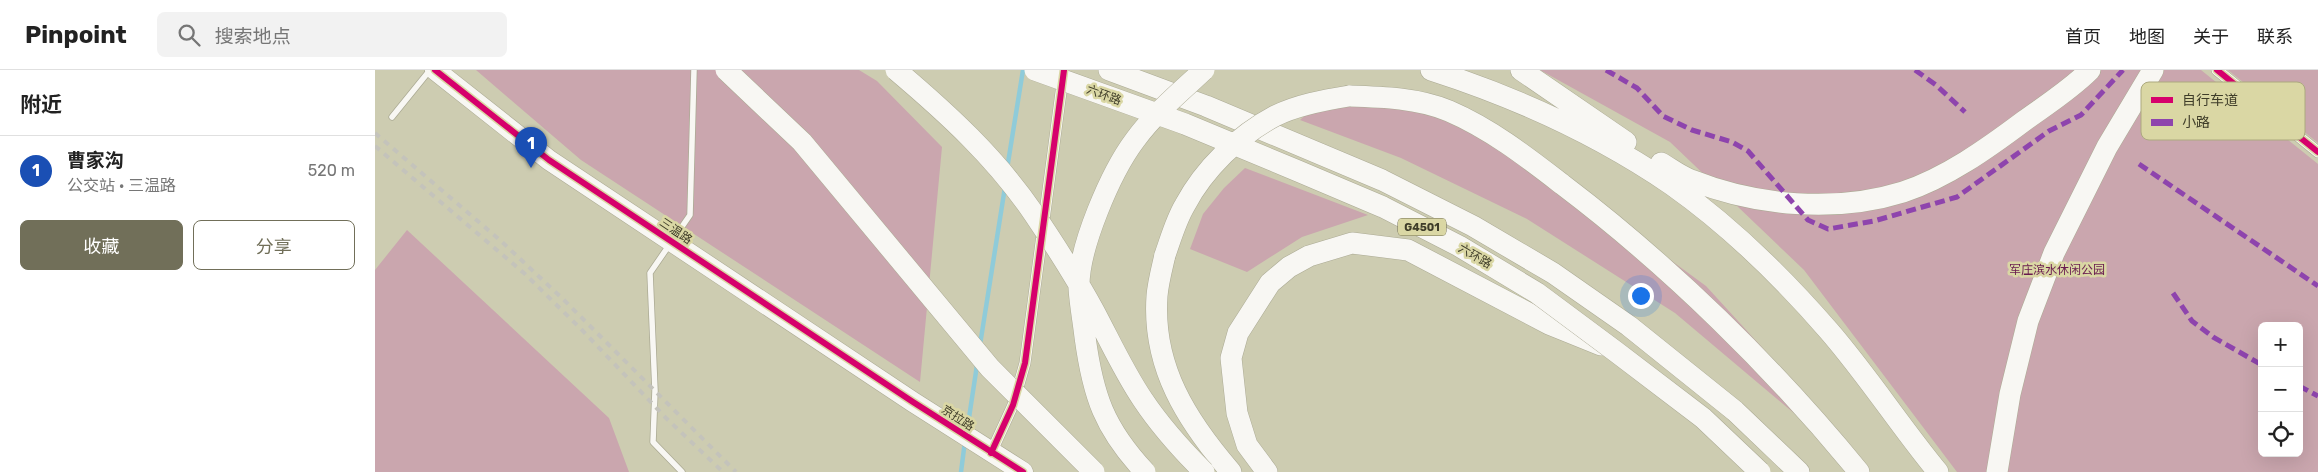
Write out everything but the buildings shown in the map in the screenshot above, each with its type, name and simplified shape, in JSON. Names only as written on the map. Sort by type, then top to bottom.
[{"type":"highway","name":"三温路","points":[[435,70],[549,160],[913,402]]},
{"type":"highway","points":[[727,70],[802,142],[990,368],[1094,472]]},
{"type":"highway","points":[[896,70],[948,114],[990,157],[1033,213],[1093,310],[1143,401],[1175,443],[1204,472]]},
{"type":"highway","name":"六环路","points":[[1035,70],[1185,124],[1383,207],[1459,246],[1537,293],[1615,351],[1703,418],[1760,472]]},
{"type":"highway","name":"六环路","points":[[1109,70],[1206,106],[1382,180],[1473,226],[1553,273],[1629,326],[1727,405],[1799,472]]},
{"type":"highway","points":[[1145,472],[1123,449],[1103,414],[1090,375],[1079,286],[1087,246],[1099,205],[1134,140],[1174,97],[1204,70]]},
{"type":"highway","points":[[1431,70],[1516,102],[1583,132],[1672,186],[1758,255],[1830,332],[1938,472]]},
{"type":"highway","points":[[1522,72],[1629,144],[1689,180],[1745,197],[1801,204],[1867,201],[1904,191],[1943,174],[2009,132],[2079,81],[2090,70]]},
{"type":"highway","points":[[2145,82],[2152,71]]},
{"type":"highway","points":[[1997,472],[2010,394],[2029,321],[2054,253],[2107,147],[2141,90]]},
{"type":"highway","points":[[1231,472],[1205,443],[1187,415],[1167,373],[1159,336],[1157,296],[1165,255],[1185,204],[1211,169],[1243,136],[1276,116],[1312,103],[1349,96],[1428,103],[1468,120],[1536,164],[1603,215],[1733,333],[1803,407],[1859,472]]},
{"type":"highway","points":[[1267,472],[1247,445],[1237,412],[1231,358],[1238,334],[1270,283],[1289,267],[1309,256],[1352,243],[1408,250],[1549,324],[1615,351]]},
{"type":"highway","points":[[2010,394],[2010,472]]},
{"type":"highway","name":"京拉路","points":[[913,402],[991,452]]},
{"type":"highway","points":[[991,452],[1023,472]]},
{"type":"street","points":[[991,452],[1013,405],[1025,363],[1064,70]]},
{"type":"street","points":[[2217,70],[2232,82]]},
{"type":"street","points":[[2303,140],[2318,152]]},
{"type":"lane","points":[[392,117],[430,70]]},
{"type":"lane","points":[[682,472],[653,442],[655,392],[650,273],[690,215],[694,70]]},
{"type":"green space","points":[[476,70],[859,70],[877,81],[942,147],[920,382],[581,160]]},
{"type":"green space","name":"军庄滨水休闲公园","points":[[1540,70],[2201,70],[2216,82],[2141,82],[2141,140],[2288,140],[2318,164],[2318,472],[1957,472],[1804,270],[1670,142]]},
{"type":"green space","points":[[2228,70],[2318,70],[2318,143],[2305,132],[2305,82],[2243,82]]},
{"type":"green space","points":[[1362,94],[1486,125],[1706,286],[1843,436],[1833,446],[1675,313],[1527,219],[1401,158],[1300,120],[1311,110]]},
{"type":"green space","points":[[1245,168],[1368,215],[1302,237],[1247,272],[1190,249],[1203,214],[1224,188]]},
{"type":"green space","points":[[407,230],[609,418],[629,472],[375,472],[375,270]]},
{"type":"waterway","points":[[1007,169],[1023,70]]},
{"type":"waterway","points":[[980,345],[1005,187]]},
{"type":"waterway","points":[[967,431],[977,365]]},
{"type":"waterway","points":[[961,472],[965,441]]},
{"type":"railway","points":[[375,133],[501,241],[564,300],[736,472]]},
{"type":"railway","points":[[375,146],[525,274],[581,329],[666,418],[723,472]]},
{"type":"marked path","points":[[1606,70],[1637,88],[1663,116],[1692,130],[1732,142],[1748,151],[1808,220],[1828,229],[1874,221],[1957,197],[2049,131],[2081,115],[2123,70]]},
{"type":"marked path","points":[[1915,70],[1936,85],[1965,112]]},
{"type":"marked path","points":[[2139,164],[2318,286]]},
{"type":"marked path","points":[[2173,293],[2192,321],[2213,337],[2258,363]]},
{"type":"marked path","points":[[2303,388],[2318,396]]},
{"type":"cycle path","points":[[435,70],[549,160],[913,402],[1023,472]]},
{"type":"cycle path","points":[[991,453],[1013,405],[1025,363],[1064,70]]},
{"type":"cycle path","points":[[2217,70],[2232,82]]},
{"type":"cycle path","points":[[2303,140],[2318,152]]},
{"type":"place","name":"曹家沟","points":[[531,168]]}]
